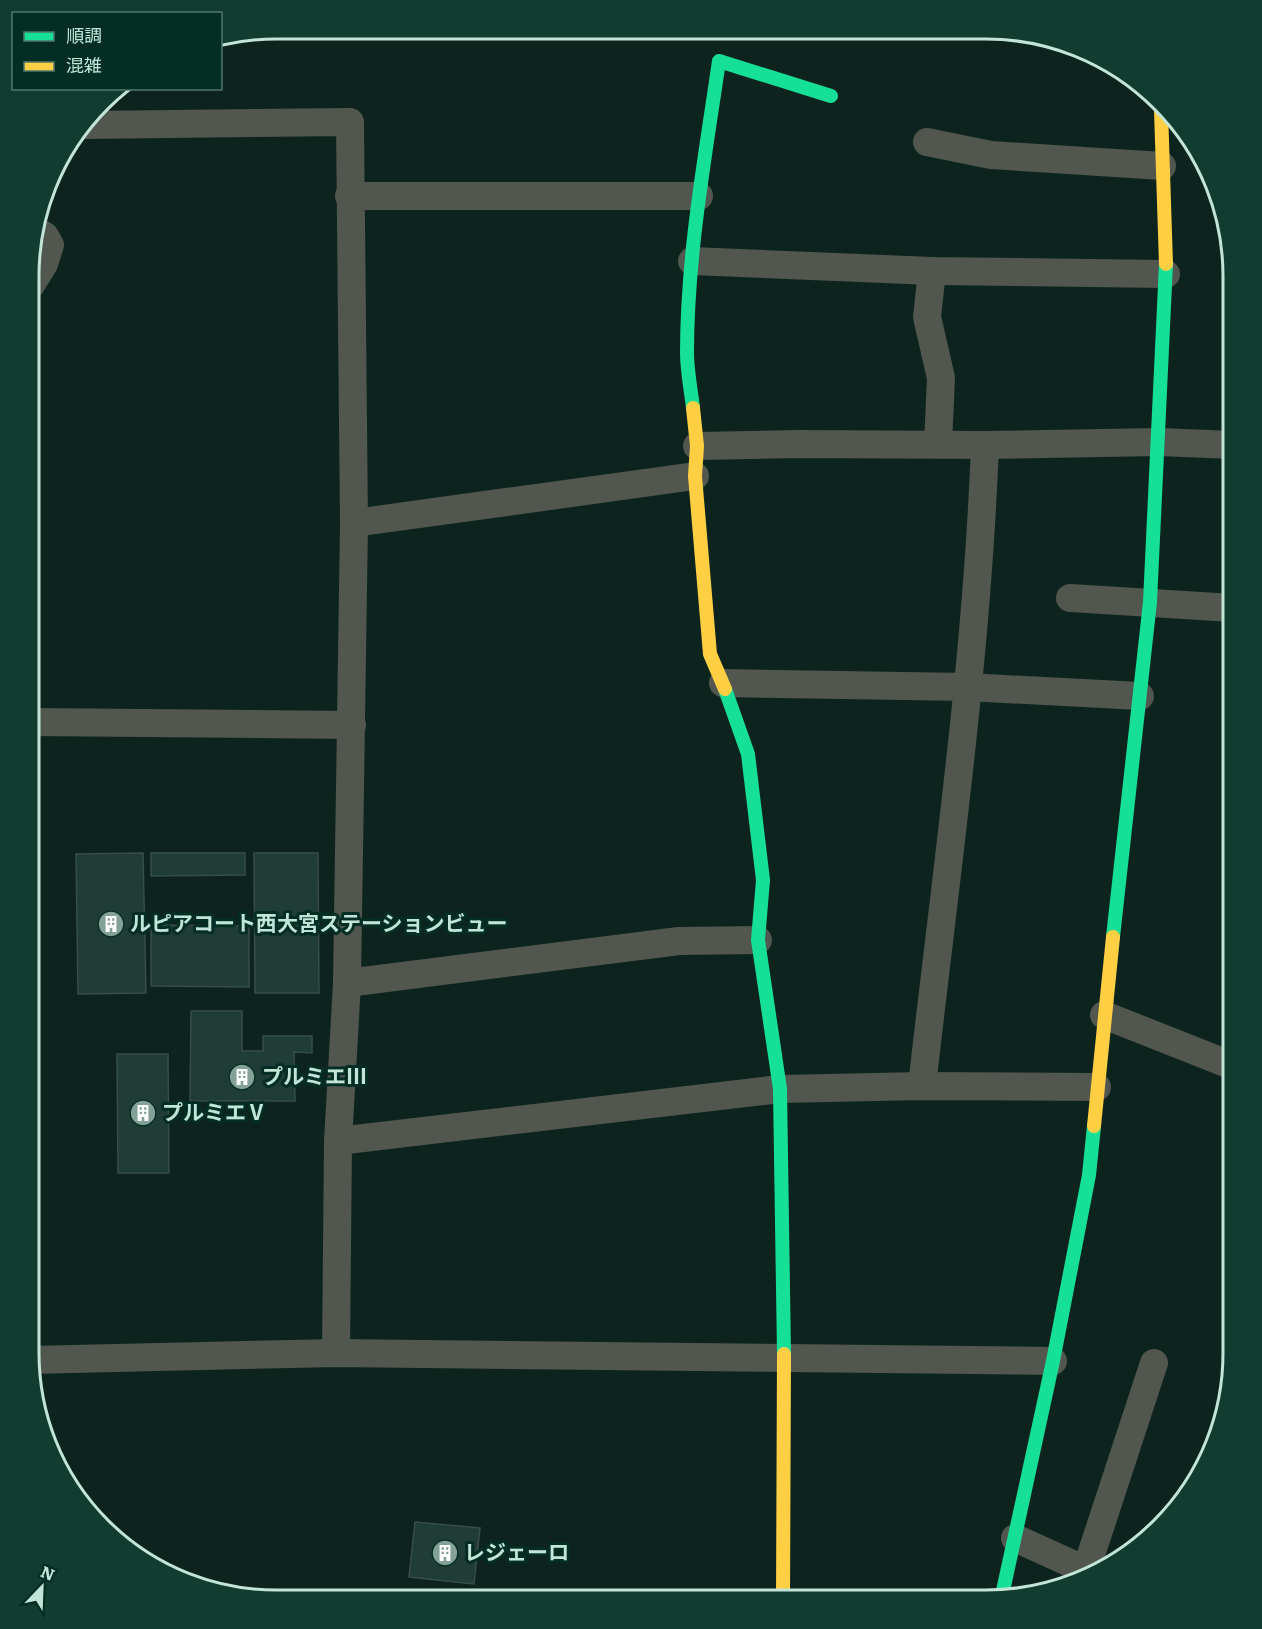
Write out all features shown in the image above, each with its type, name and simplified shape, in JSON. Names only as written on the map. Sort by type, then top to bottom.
[{"type":"street","points":[[783,1590],[784,1359],[780,1089],[758,940],[763,880],[748,754],[723,683],[710,654],[695,476],[697,446],[687,355],[692,261],[699,196],[719,61],[831,96]]},
{"type":"street","points":[[1004,1589],[1053,1361],[1089,1175],[1104,1015],[1150,602],[1166,274],[1161,117]]},
{"type":"street","points":[[94,125],[350,122],[354,523],[352,725],[347,983],[338,1142],[336,1353]]},
{"type":"street","points":[[927,142],[991,155],[1162,166]]},
{"type":"street","points":[[349,196],[699,196]]},
{"type":"street","points":[[39,272],[50,245],[43,235]]},
{"type":"street","points":[[692,261],[932,271],[1166,274]]},
{"type":"street","points":[[932,271],[927,317],[941,378],[938,444]]},
{"type":"street","points":[[697,446],[938,444],[985,446],[1159,442],[1223,445]]},
{"type":"street","points":[[922,1086],[967,687],[982,526],[985,446]]},
{"type":"street","points":[[354,523],[695,476]]},
{"type":"street","points":[[1070,598],[1223,607]]},
{"type":"street","points":[[723,683],[967,687],[1140,696]]},
{"type":"street","points":[[39,722],[352,725]]},
{"type":"street","points":[[347,983],[679,941],[758,940]]},
{"type":"street","points":[[1104,1015],[1223,1062]]},
{"type":"street","points":[[338,1142],[780,1089],[922,1086],[1097,1087]]},
{"type":"street","points":[[39,1360],[336,1353],[1053,1361]]},
{"type":"street","points":[[1091,1566],[1154,1362]]},
{"type":"street","points":[[1015,1538],[1083,1569]]},
{"type":"building","name":"ルピアコート西大宮ステーションビュー","points":[[143,853],[146,993],[78,994],[76,854]]},
{"type":"building","points":[[151,853],[245,853],[245,875],[151,876]]},
{"type":"building","points":[[254,853],[318,853],[319,993],[255,993]]},
{"type":"building","points":[[151,925],[249,926],[249,987],[151,986]]},
{"type":"building","name":"プルミエⅢ","points":[[191,1011],[242,1011],[242,1051],[263,1051],[263,1036],[312,1036],[312,1053],[294,1052],[295,1101],[190,1101]]},
{"type":"building","name":"プルミエⅤ","points":[[117,1054],[168,1054],[169,1173],[118,1173]]},
{"type":"building","name":"レジェーロ","points":[[415,1522],[480,1528],[474,1584],[409,1577]]},
{"type":"traffic: fast","points":[[693,408],[687,353],[690,280],[693,243],[719,61],[831,96]]},
{"type":"traffic: fast","points":[[1113,937],[1150,602],[1166,264]]},
{"type":"traffic: fast","points":[[725,689],[748,754],[763,880],[758,940],[780,1089],[784,1354]]},
{"type":"traffic: fast","points":[[1003,1589],[1053,1361],[1089,1175],[1094,1126]]},
{"type":"traffic: slow","points":[[1161,117],[1166,264]]},
{"type":"traffic: slow","points":[[693,408],[697,446],[695,476],[710,654],[725,689]]},
{"type":"traffic: slow","points":[[1094,1126],[1113,937]]},
{"type":"traffic: slow","points":[[783,1590],[784,1354]]},
{"type":"place","name":"ルピアコート西大宮ステーションビュー","points":[[111,924]]},
{"type":"place","name":"プルミエⅢ","points":[[242,1077]]},
{"type":"place","name":"プルミエⅤ","points":[[143,1113]]},
{"type":"place","name":"レジェーロ","points":[[445,1553]]}]
